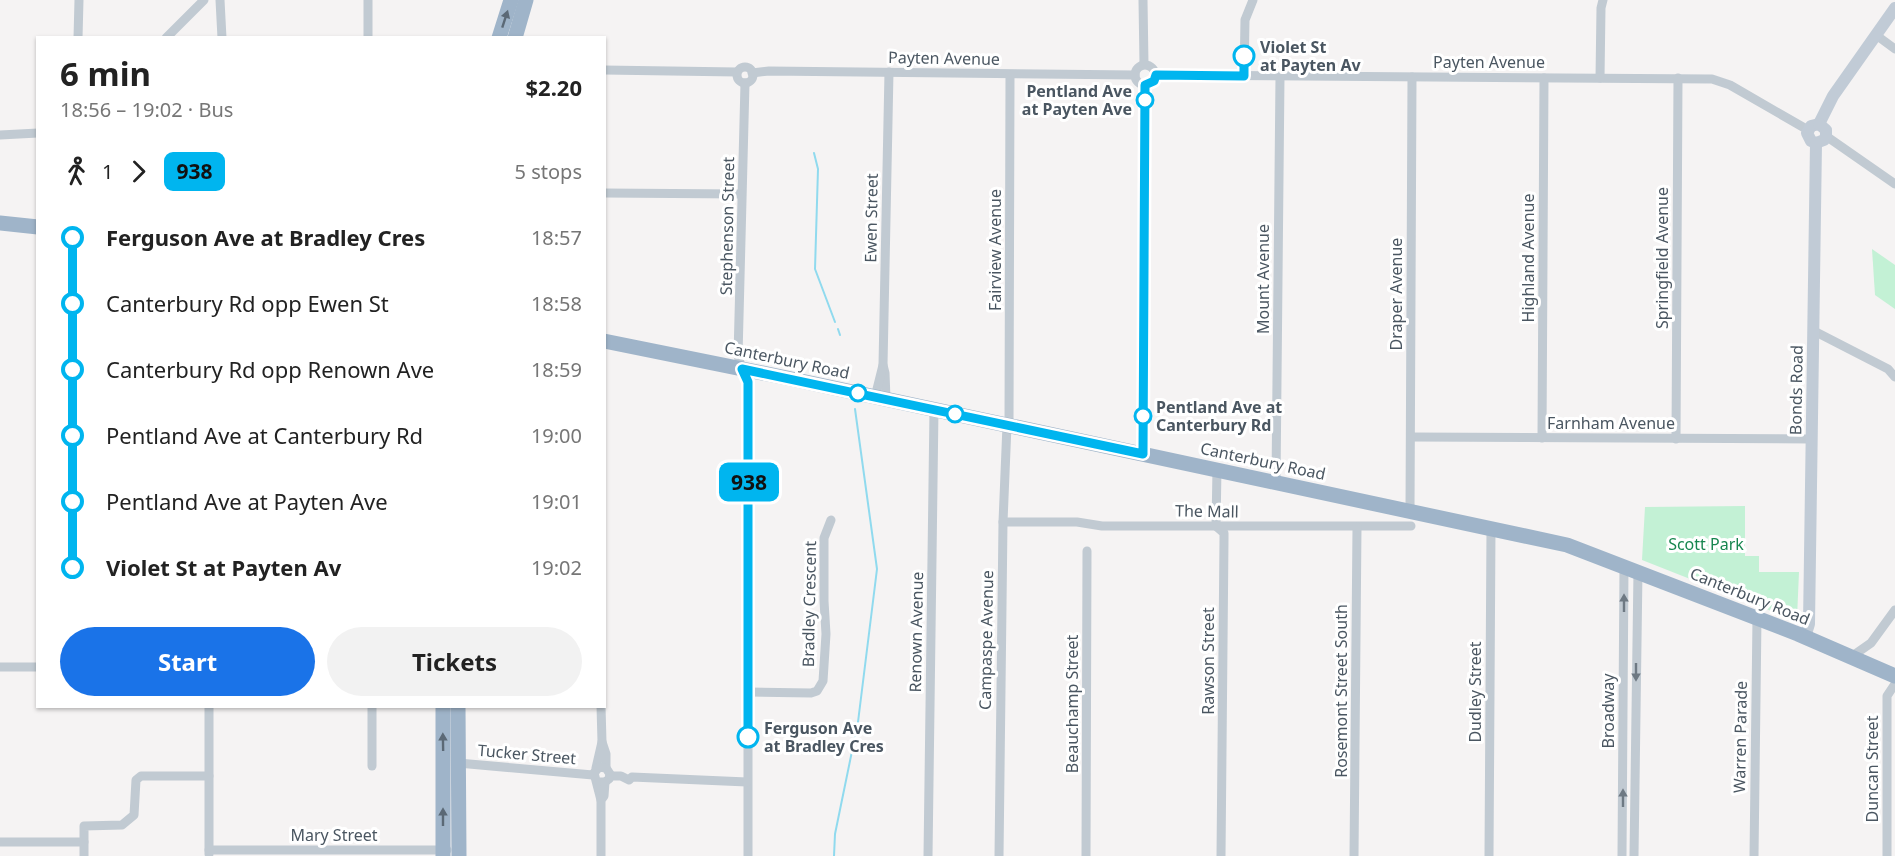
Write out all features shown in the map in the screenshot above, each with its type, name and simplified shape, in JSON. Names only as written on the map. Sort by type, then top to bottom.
[{"type":"highway","points":[[500,36],[511,0]]},
{"type":"highway","points":[[516,36],[526,0]]},
{"type":"highway","points":[[0,223],[36,227]]},
{"type":"highway","name":"Canterbury Road","points":[[606,341],[1276,482],[1411,518],[1491,528],[1567,545],[1805,637],[1895,676]]},
{"type":"highway","points":[[443,708],[451,853]]},
{"type":"highway","points":[[451,853],[458,763],[458,708]]},
{"type":"main road","points":[[1814,127],[1824,128],[1821,139],[1809,139],[1814,127],[1833,96],[1895,8]]},
{"type":"main road","name":"Bonds Road","points":[[1805,637],[1809,627],[1811,440],[1821,139]]},
{"type":"street","points":[[78,36],[79,0]]},
{"type":"street","points":[[168,36],[204,0]]},
{"type":"street","points":[[220,0],[222,36]]},
{"type":"street","points":[[368,0],[368,36]]},
{"type":"street","points":[[1143,0],[1144,64]]},
{"type":"street","points":[[1244,76],[1245,20],[1253,0]]},
{"type":"street","points":[[1600,78],[1603,0]]},
{"type":"street","points":[[1876,35],[1895,49]]},
{"type":"street","points":[[1144,64],[1151,66],[1156,75],[1154,81],[1145,85],[1137,81],[1135,75],[1138,67],[1144,64]]},
{"type":"street","points":[[606,70],[737,72],[744,67],[752,73],[752,79],[745,83],[738,79],[737,72]]},
{"type":"street","name":"Payten Avenue","points":[[752,73],[769,71],[1135,75]]},
{"type":"street","name":"Ewen Street","points":[[880,398],[885,373],[883,365],[890,72]]},
{"type":"street","name":"Fairview Avenue","points":[[1008,425],[1010,75]]},
{"type":"street","name":"Payten Avenue","points":[[1156,75],[1712,79],[1725,82],[1814,127]]},
{"type":"street","name":"Mount Avenue","points":[[1276,482],[1280,76]]},
{"type":"street","name":"Draper Avenue","points":[[1411,518],[1412,77]]},
{"type":"street","name":"Highland Avenue","points":[[1542,438],[1544,78]]},
{"type":"street","name":"Springfield Avenue","points":[[1676,439],[1678,78]]},
{"type":"street","name":"Stephenson Street","points":[[745,83],[738,356],[748,382],[748,856]]},
{"type":"street","points":[[1143,454],[1145,85]]},
{"type":"street","points":[[0,135],[36,133]]},
{"type":"street","points":[[1821,139],[1895,184]]},
{"type":"street","points":[[606,193],[741,194]]},
{"type":"street","points":[[1814,332],[1888,369],[1895,377]]},
{"type":"street","name":"Renown Avenue","points":[[928,856],[934,410]]},
{"type":"street","name":"Campaspe Avenue","points":[[999,856],[1003,522],[1008,425]]},
{"type":"street","name":"Farnham Avenue","points":[[1411,437],[1811,440]]},
{"type":"street","name":"Rawson Street","points":[[1217,470],[1216,526],[1224,533],[1221,856]]},
{"type":"street","name":"The Mall","points":[[1003,522],[1077,522],[1102,526],[1357,527],[1411,518]]},
{"type":"street","name":"Bradley Crescent","points":[[748,692],[811,693],[817,691],[823,681],[826,622],[824,537],[831,520]]},
{"type":"street","name":"Rosemont Street South","points":[[1354,856],[1357,527]]},
{"type":"street","name":"Dudley Street","points":[[1489,856],[1491,528]]},
{"type":"street","name":"Beauchamp Street","points":[[1086,856],[1088,551]]},
{"type":"street","name":"Broadway","points":[[1623,856],[1631,568]]},
{"type":"street","name":"Broadway","points":[[1631,568],[1634,856]]},
{"type":"street","points":[[1851,657],[1870,643],[1895,610]]},
{"type":"street","name":"Warren Parade","points":[[1754,856],[1756,618]]},
{"type":"street","points":[[0,667],[36,667]]},
{"type":"street","name":"Duncan Street","points":[[1887,856],[1887,696],[1895,684]]},
{"type":"street","points":[[209,708],[209,853]]},
{"type":"street","points":[[372,708],[372,766]]},
{"type":"street","points":[[601,708],[601,775],[598,794],[601,800],[601,856]]},
{"type":"street","name":"Tucker Street","points":[[458,763],[621,776],[628,780],[632,777],[747,782]]},
{"type":"street","points":[[84,856],[84,826],[122,825],[134,815],[135,780],[141,776],[209,776]]},
{"type":"street","points":[[0,842],[84,842]]},
{"type":"street","name":"Mary Street","points":[[209,853],[451,853]]},
{"type":"green space","points":[[1872,249],[1895,265],[1895,309],[1875,295]]},
{"type":"green space","name":"Scott Park","points":[[1745,506],[1745,556],[1759,556],[1759,572],[1799,572],[1797,618],[1794,620],[1642,560],[1645,507]]},
{"type":"waterway","points":[[814,153],[818,169],[815,269],[835,322]]},
{"type":"waterway","points":[[838,329],[840,335]]},
{"type":"waterway","points":[[834,856],[835,834],[858,722],[877,569],[855,409]]},
{"type":"bus line","name":"938","points":[[748,737],[748,382],[742,369],[1143,454],[1145,85],[1154,81],[1156,75],[1244,76],[1244,56]]},
{"type":"place","name":"Violet St at Payten Av","points":[[1244,56]]},
{"type":"place","name":"Pentland Ave at Payten Ave","points":[[1145,100]]},
{"type":"place","name":"Pentland Ave at Canterbury Rd","points":[[1143,416]]},
{"type":"place","name":"Ferguson Ave at Bradley Cres","points":[[748,737]]}]
